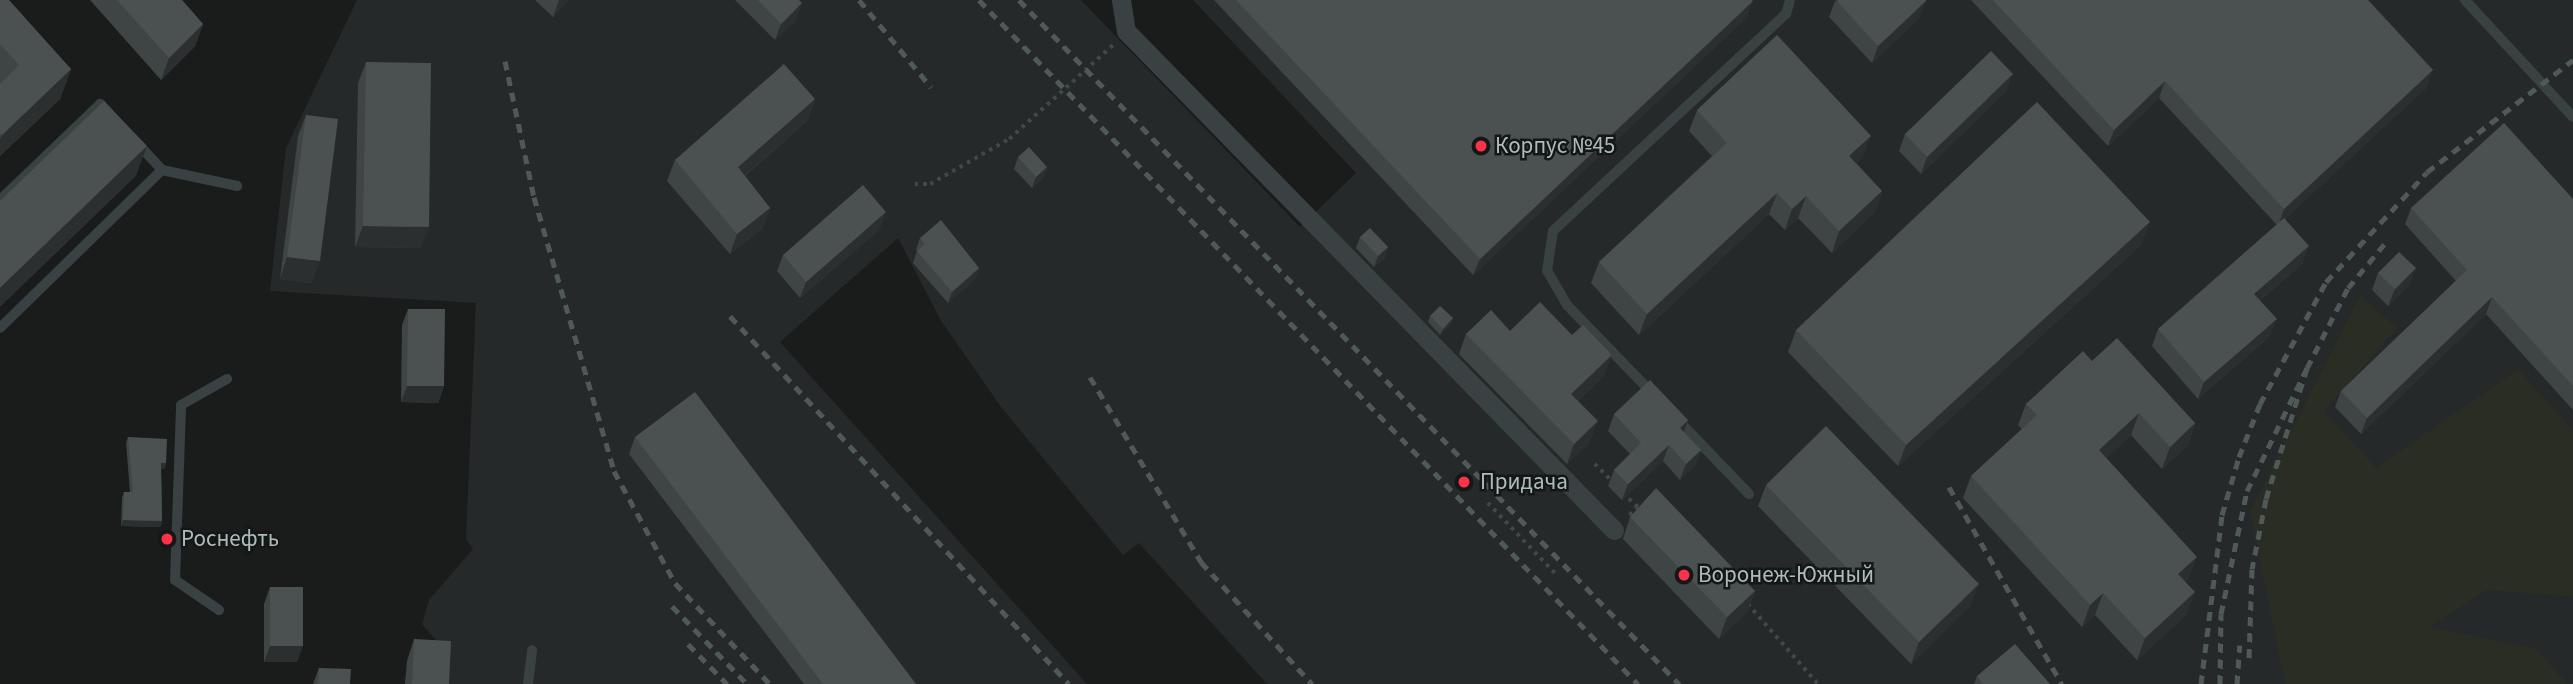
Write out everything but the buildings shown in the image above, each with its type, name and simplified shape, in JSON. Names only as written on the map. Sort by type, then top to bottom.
[{"type":"street","points":[[1121,0],[1126,31],[1614,530]]},
{"type":"lane","points":[[1749,494],[1567,305],[1547,271],[1553,231],[1786,14],[1790,0]]},
{"type":"lane","points":[[2465,0],[2573,117]]},
{"type":"lane","points":[[2563,106],[2573,97]]},
{"type":"lane","points":[[0,200],[100,104],[118,123]]},
{"type":"lane","points":[[127,132],[162,170],[237,186]]},
{"type":"lane","points":[[0,328],[162,170]]},
{"type":"lane","points":[[219,610],[175,580],[180,419],[181,405],[227,379]]},
{"type":"lane","points":[[528,684],[532,650]]},
{"type":"path","points":[[915,184],[930,184],[1009,139],[1112,46]]},
{"type":"path","points":[[1595,464],[1633,502]]},
{"type":"path","points":[[1488,503],[1555,573]]},
{"type":"path","points":[[1741,597],[1818,684]]},
{"type":"shaded area","points":[[357,0],[1081,0],[1300,227],[1356,173],[1193,0],[2573,0],[2573,684],[1267,684],[1139,543],[1123,555],[1001,407],[940,319],[898,238],[780,342],[1087,684],[405,684],[407,661],[443,648],[422,624],[429,600],[473,549],[466,539],[476,303],[270,291],[286,148]]},
{"type":"shaded area","points":[[2360,295],[2397,328],[2324,411],[2376,468],[2518,369],[2573,430],[2573,597],[2486,590],[2430,627],[2534,648],[2568,684],[2285,684],[2250,512]]},
{"type":"railway","points":[[859,0],[931,87]]},
{"type":"railway","points":[[979,0],[1638,684]]},
{"type":"railway","points":[[1019,0],[1679,684]]},
{"type":"railway","points":[[2201,684],[2222,515],[2239,457],[2260,404],[2326,282],[2427,172],[2573,60]]},
{"type":"railway","points":[[505,61],[534,197],[614,471],[675,583],[770,684]]},
{"type":"railway","points":[[2307,368],[2348,288],[2386,242]]},
{"type":"railway","points":[[730,316],[1069,684]]},
{"type":"railway","points":[[2220,684],[2221,614],[2247,491],[2307,368],[2266,499],[2252,569],[2249,661]]},
{"type":"railway","points":[[1090,377],[1201,562],[1312,684]]},
{"type":"railway","points":[[1949,487],[2062,684]]},
{"type":"railway","points":[[672,606],[747,684]]},
{"type":"railway","points":[[688,644],[727,684]]},
{"type":"railway","points":[[2237,684],[2240,645]]},
{"type":"place","name":"Корпус №45","points":[[1481,146]]},
{"type":"place","name":"Придача","points":[[1464,482]]},
{"type":"place","name":"Роснефть","points":[[167,539]]},
{"type":"place","name":"Воронеж-Южный","points":[[1684,575]]}]
